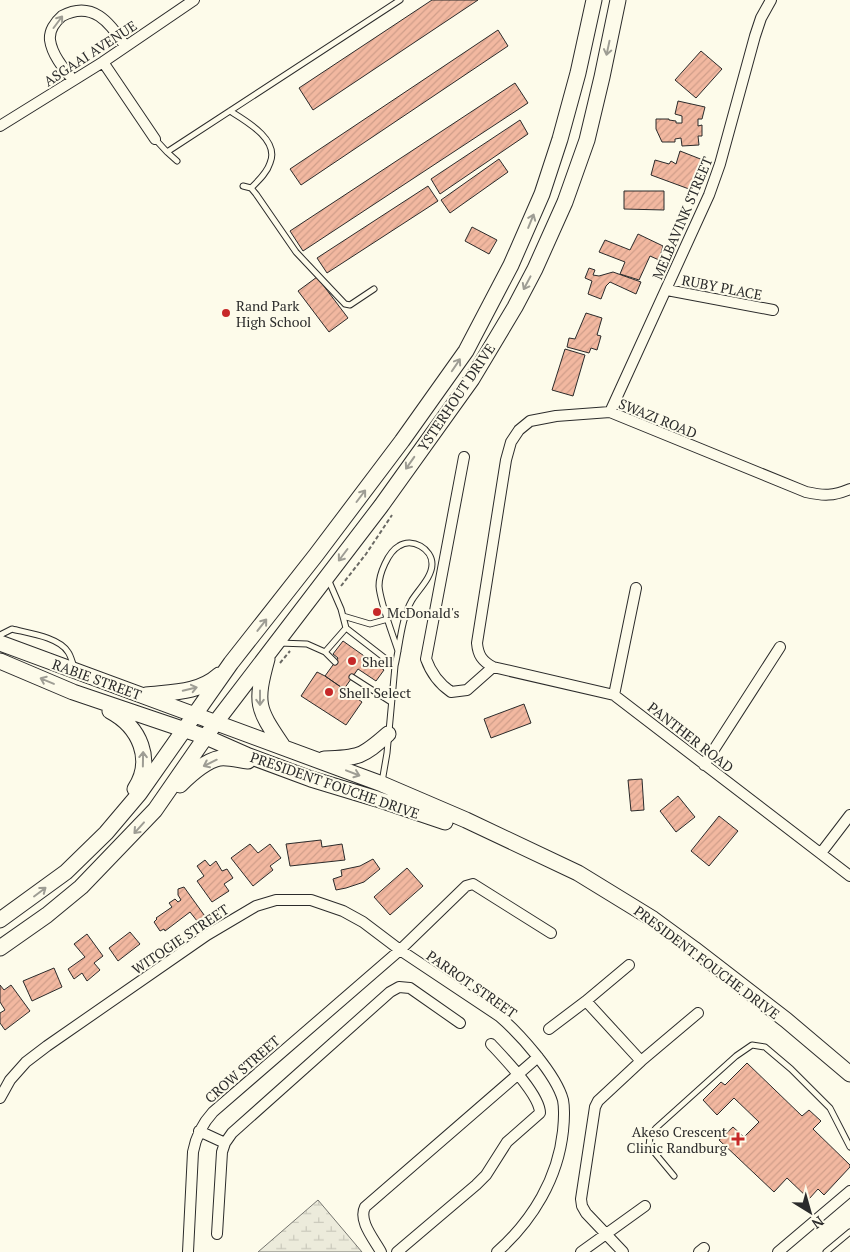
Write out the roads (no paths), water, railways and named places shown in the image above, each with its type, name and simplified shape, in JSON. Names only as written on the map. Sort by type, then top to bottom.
[{"type":"main road","name":"YSTERHOUT DRIVE","points":[[106,833],[139,794],[232,663],[391,456],[466,351],[511,265],[542,194],[576,82],[594,0]]},
{"type":"main road","name":"YSTERHOUT DRIVE","points":[[155,810],[216,722],[381,506],[472,379],[515,307],[535,269],[565,202],[586,140],[602,77],[618,0]]},
{"type":"main road","name":"RABIE STREET","points":[[0,643],[216,722]]},
{"type":"main road","points":[[273,647],[261,684],[260,704],[265,719],[284,748]]},
{"type":"main road","name":"RABIE STREET","points":[[0,661],[73,692],[206,737]]},
{"type":"main road","points":[[142,695],[193,690],[216,678],[232,663]]},
{"type":"main road","points":[[0,920],[66,872],[106,833],[138,783],[144,766],[144,751],[136,734],[125,720],[73,692]]},
{"type":"main road","name":"PRESIDENT FOUCHE DRIVE","points":[[216,722],[310,759],[339,768],[379,792],[463,828],[495,835],[578,874],[653,919],[694,948],[786,1020],[850,1074]]},
{"type":"main road","points":[[310,759],[359,756],[388,734]]},
{"type":"main road","name":"PRESIDENT FOUCHE DRIVE","points":[[206,737],[311,780],[379,792]]},
{"type":"main road","points":[[0,948],[47,915],[82,887],[155,810],[190,776],[209,762],[220,758],[229,758],[275,765]]},
{"type":"main road","name":"PRESIDENT FOUCHE DRIVE","points":[[786,1020],[828,1044],[850,1061]]},
{"type":"street","name":"ASGAAI AVENUE","points":[[0,126],[103,62],[194,0]]},
{"type":"street","name":"MELBAVINK STREET","points":[[610,412],[709,195],[720,164],[755,36],[761,18],[771,0]]},
{"type":"street","points":[[72,80],[61,64],[50,39],[53,28],[66,12],[78,7],[90,7],[99,12],[108,20],[125,46]]},
{"type":"street","points":[[103,62],[155,139]]},
{"type":"street","name":"RUBY PLACE","points":[[667,290],[773,310]]},
{"type":"street","name":"SWAZI ROAD","points":[[493,667],[481,658],[477,649],[477,642],[506,460],[511,442],[519,430],[530,421],[556,416],[610,412],[806,492],[823,496],[838,494],[850,489]]},
{"type":"street","points":[[464,456],[426,659],[430,670],[441,685],[450,692],[467,690],[493,667]]},
{"type":"street","points":[[614,695],[636,588]]},
{"type":"street","points":[[704,765],[780,647]]},
{"type":"street","name":"PANTHER ROAD","points":[[493,667],[614,695],[850,876]]},
{"type":"street","points":[[820,853],[850,815]]},
{"type":"street","name":"CROW STREET","points":[[188,1252],[193,1152],[199,1131],[213,1112],[400,950],[466,886],[473,884],[550,933]]},
{"type":"street","name":"WITOGIE STREET","points":[[0,1098],[10,1080],[26,1062],[47,1046],[207,935],[256,906],[276,900],[310,900],[348,914],[363,922],[400,950]]},
{"type":"street","name":"PARROT STREET","points":[[400,950],[509,1024],[538,1057],[563,1100],[563,1124],[558,1158],[552,1178],[539,1202],[514,1236],[497,1252]]},
{"type":"street","points":[[549,1029],[629,965]]},
{"type":"street","points":[[217,1234],[222,1152],[225,1143],[232,1133],[390,992],[399,987],[410,988],[460,1023]]},
{"type":"street","points":[[586,1001],[641,1061]]},
{"type":"street","points":[[623,1252],[586,1213],[582,1206],[581,1199],[595,1107],[598,1101],[641,1061],[698,1013]]},
{"type":"street","points":[[396,1252],[476,1185],[486,1175],[507,1142],[540,1113],[538,1103],[518,1074],[491,1044]]},
{"type":"street","points":[[381,1252],[364,1222],[362,1213],[365,1207],[538,1057]]},
{"type":"street","points":[[199,1131],[225,1143]]},
{"type":"street","points":[[778,1252],[850,1191]]},
{"type":"street","points":[[581,1252],[645,1206]]},
{"type":"lane","points":[[167,152],[400,0]]},
{"type":"lane","points":[[230,111],[258,131],[271,149],[271,163],[265,173],[251,188]]},
{"type":"lane","points":[[155,139],[177,161]]},
{"type":"lane","points":[[243,186],[251,188],[296,252],[306,260],[345,304],[350,306],[374,289]]},
{"type":"lane","points":[[379,792],[387,753],[395,666],[398,652],[406,612],[430,572],[432,562],[428,551],[418,544],[407,543],[399,545],[392,553],[380,576],[379,587],[398,652]]},
{"type":"lane","points":[[327,576],[346,628],[395,666]]},
{"type":"lane","points":[[343,616],[370,624],[388,619]]},
{"type":"lane","points":[[325,652],[346,628]]},
{"type":"lane","points":[[0,636],[12,629],[49,638],[64,647],[76,671]]},
{"type":"lane","points":[[273,647],[307,644],[325,652],[335,662]]},
{"type":"lane","points":[[352,677],[391,702]]},
{"type":"lane","points":[[674,1176],[649,1146],[653,1132],[736,1056],[752,1045],[765,1047],[791,1069],[830,1108],[850,1147]]},
{"type":"lane","points":[[826,1252],[850,1232]]},
{"type":"place","name":"Rand Park High School","points":[[226,313]]},
{"type":"place","name":"McDonald's","points":[[377,612]]},
{"type":"place","name":"Shell","points":[[352,661]]},
{"type":"place","name":"Shell Select","points":[[329,692]]},
{"type":"place","name":"Akeso Crescent Clinic Randburg","points":[[738,1139]]}]
